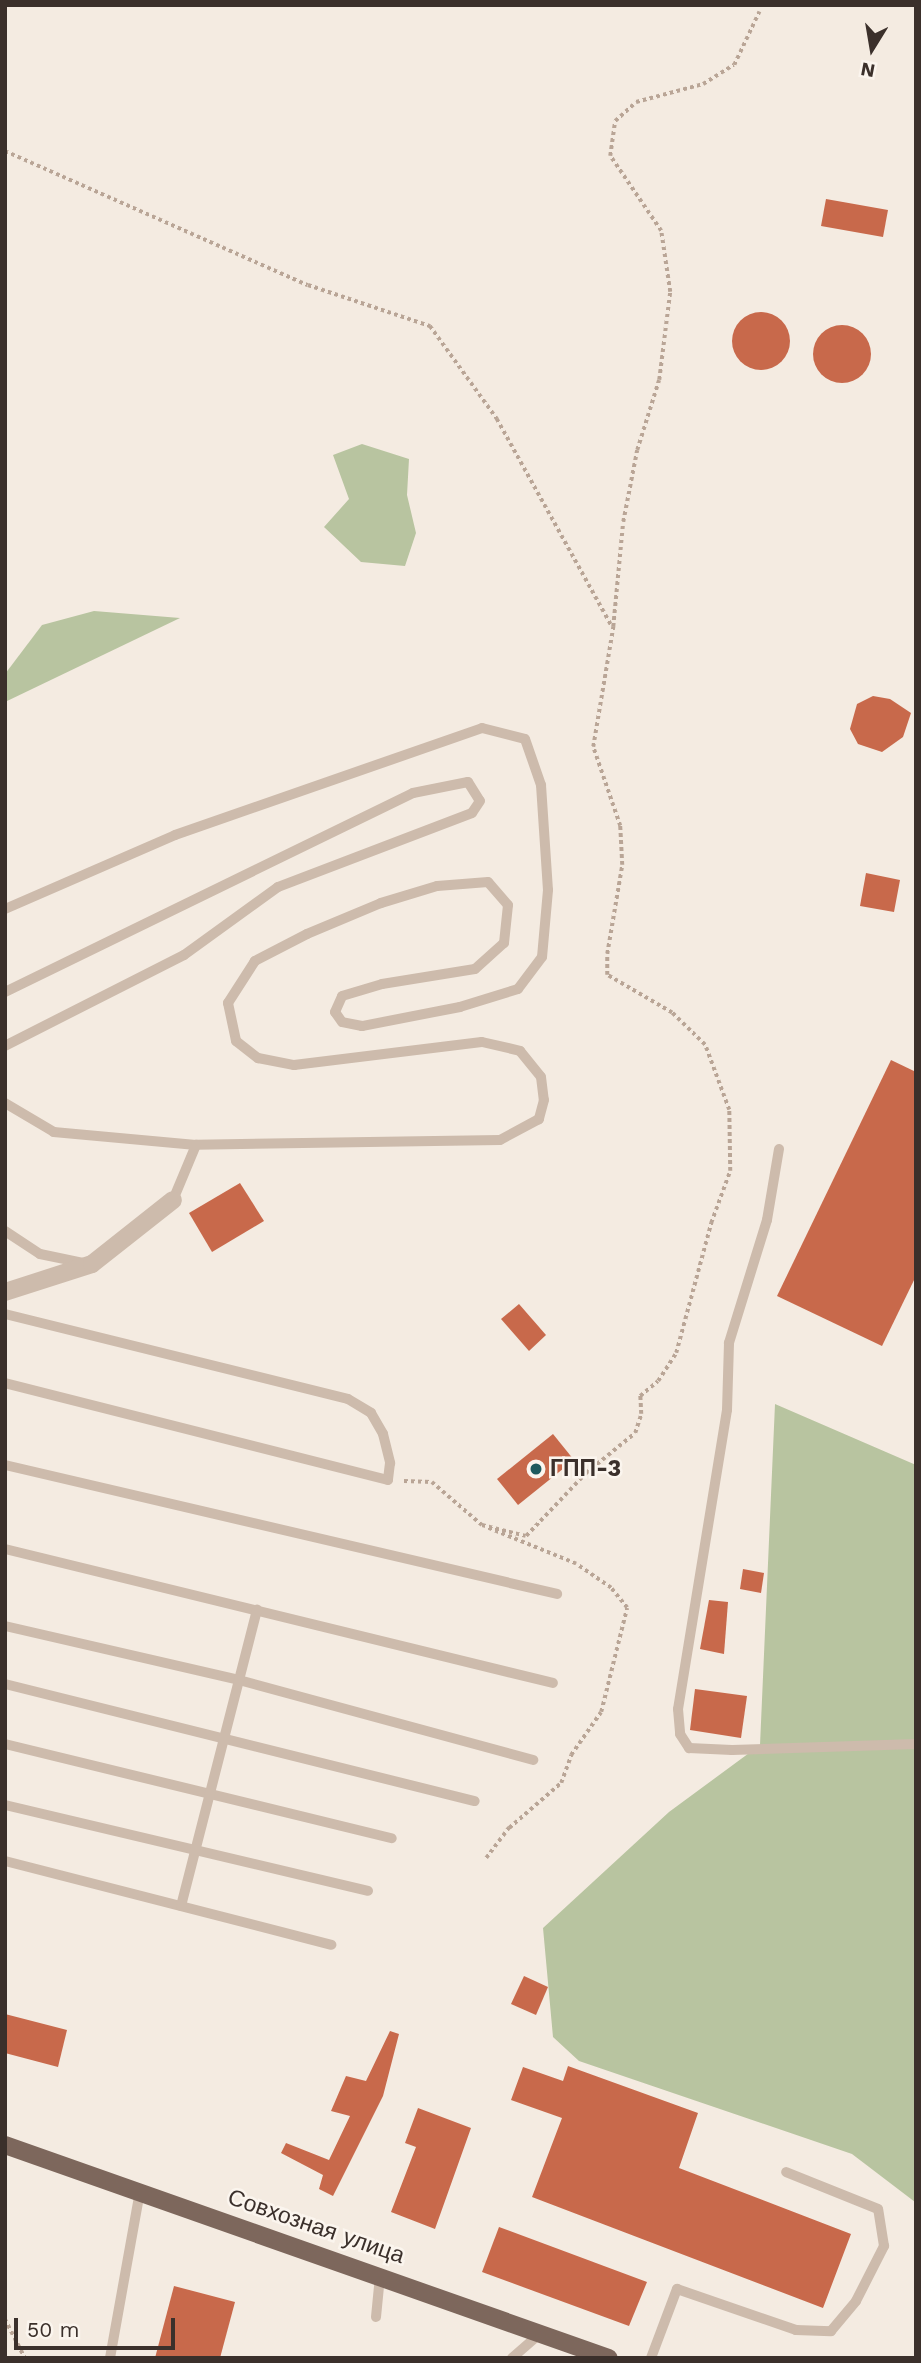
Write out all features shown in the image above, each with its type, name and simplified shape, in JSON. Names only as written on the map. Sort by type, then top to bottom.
[{"type":"main road","name":"Совхозная улица","points":[[5,2145],[380,2275],[541,2333],[587,2353],[609,2358]]},
{"type":"street","points":[[5,1293],[92,1265],[173,1200]]},
{"type":"lane","points":[[5,909],[175,835],[482,729],[525,739],[541,785],[548,890],[542,957],[518,989],[460,1007],[362,1026],[342,1022],[335,1012],[342,996],[382,984],[475,969],[504,943],[508,905],[488,882],[438,886],[381,903],[307,934],[255,961],[228,1003],[236,1041],[258,1058],[294,1065],[343,1062],[482,1042],[520,1051],[541,1077],[544,1100],[539,1119],[500,1140],[196,1145],[54,1132],[5,1103]]},
{"type":"lane","points":[[5,992],[413,793],[468,782],[480,801],[472,813],[278,887],[184,955],[5,1046]]},
{"type":"lane","points":[[173,1200],[196,1145]]},
{"type":"lane","points":[[779,1149],[767,1220],[729,1343],[727,1410],[678,1709],[680,1734],[689,1748],[732,1750],[916,1744]]},
{"type":"lane","points":[[5,1231],[40,1254],[92,1265]]},
{"type":"lane","points":[[5,1314],[348,1399],[370,1413],[383,1434],[390,1462],[388,1480],[5,1383]]},
{"type":"lane","points":[[5,1465],[557,1594]]},
{"type":"lane","points":[[5,1549],[553,1683]]},
{"type":"lane","points":[[181,1906],[257,1610]]},
{"type":"lane","points":[[5,1626],[239,1680],[533,1760]]},
{"type":"lane","points":[[5,1684],[475,1801]]},
{"type":"lane","points":[[5,1744],[212,1792],[392,1838]]},
{"type":"lane","points":[[5,1805],[194,1853],[368,1891]]},
{"type":"lane","points":[[5,1861],[331,1945]]},
{"type":"lane","points":[[651,2358],[677,2289],[796,2330],[831,2331],[856,2301],[884,2246],[878,2209],[786,2172]]},
{"type":"lane","points":[[110,2358],[140,2192]]},
{"type":"lane","points":[[376,2317],[380,2275]]},
{"type":"lane","points":[[512,2358],[541,2333]]},
{"type":"path","points":[[388,1480],[432,1482],[482,1525],[526,1536],[586,1473],[635,1433],[641,1413],[640,1396],[658,1381],[676,1353],[711,1223],[730,1171],[729,1110],[705,1045],[672,1013],[607,975],[607,954],[622,865],[621,839],[593,747],[613,627],[623,522],[637,450],[659,380],[670,292],[661,231],[610,156],[615,121],[636,102],[702,84],[734,65],[759,12]]},
{"type":"path","points":[[5,151],[309,285],[429,326],[497,419],[613,627]]},
{"type":"path","points":[[5,2319],[25,2358]]},
{"type":"green space","points":[[362,444],[409,459],[407,495],[416,533],[405,566],[361,562],[324,527],[349,499],[333,455]]},
{"type":"green space","points":[[94,611],[180,618],[5,702],[5,674],[42,625]]},
{"type":"green space","points":[[775,1404],[916,1465],[915,2202],[852,2154],[579,2061],[553,2037],[543,1928],[669,1812],[760,1745]]},
{"type":"building","points":[[826,199],[888,210],[883,237],[821,226]]},
{"type":"building","points":[[755,312],[767,312],[782,320],[790,335],[790,347],[782,362],[767,370],[755,370],[740,362],[732,347],[732,335],[740,320]]},
{"type":"building","points":[[836,325],[848,325],[863,333],[871,348],[871,360],[863,375],[848,383],[836,383],[821,375],[813,360],[813,348],[821,333]]},
{"type":"building","points":[[873,696],[890,699],[911,713],[903,737],[882,752],[858,744],[850,729],[857,704]]},
{"type":"building","points":[[866,873],[900,880],[894,912],[860,906]]},
{"type":"building","points":[[891,1060],[916,1072],[916,1276],[882,1346],[777,1296]]},
{"type":"building","points":[[240,1183],[264,1221],[212,1252],[189,1213]]},
{"type":"building","points":[[519,1304],[546,1335],[529,1351],[501,1319]]},
{"type":"building","name":"ГПП-3","points":[[553,1434],[574,1460],[518,1505],[497,1479]]},
{"type":"building","points":[[743,1569],[764,1573],[761,1593],[740,1589]]},
{"type":"building","points":[[709,1600],[728,1602],[724,1654],[700,1649]]},
{"type":"building","points":[[695,1689],[747,1696],[741,1738],[690,1730]]},
{"type":"building","points":[[524,1976],[548,1987],[536,2015],[511,2004]]},
{"type":"building","points":[[5,2014],[67,2030],[58,2067],[5,2053]]},
{"type":"building","points":[[390,2031],[399,2034],[383,2096],[333,2196],[319,2189],[323,2175],[281,2153],[286,2143],[329,2160],[350,2116],[331,2111],[346,2076],[366,2081]]},
{"type":"building","points":[[568,2066],[698,2113],[679,2168],[851,2234],[823,2308],[532,2197],[562,2118],[511,2100],[523,2067],[563,2081]]},
{"type":"building","points":[[418,2108],[471,2128],[435,2229],[391,2212],[416,2147],[405,2143]]},
{"type":"building","points":[[499,2227],[647,2282],[629,2326],[482,2272]]},
{"type":"building","points":[[174,2286],[235,2302],[220,2358],[155,2358]]},
{"type":"place","name":"ГПП-3","points":[[536,1469]]}]
